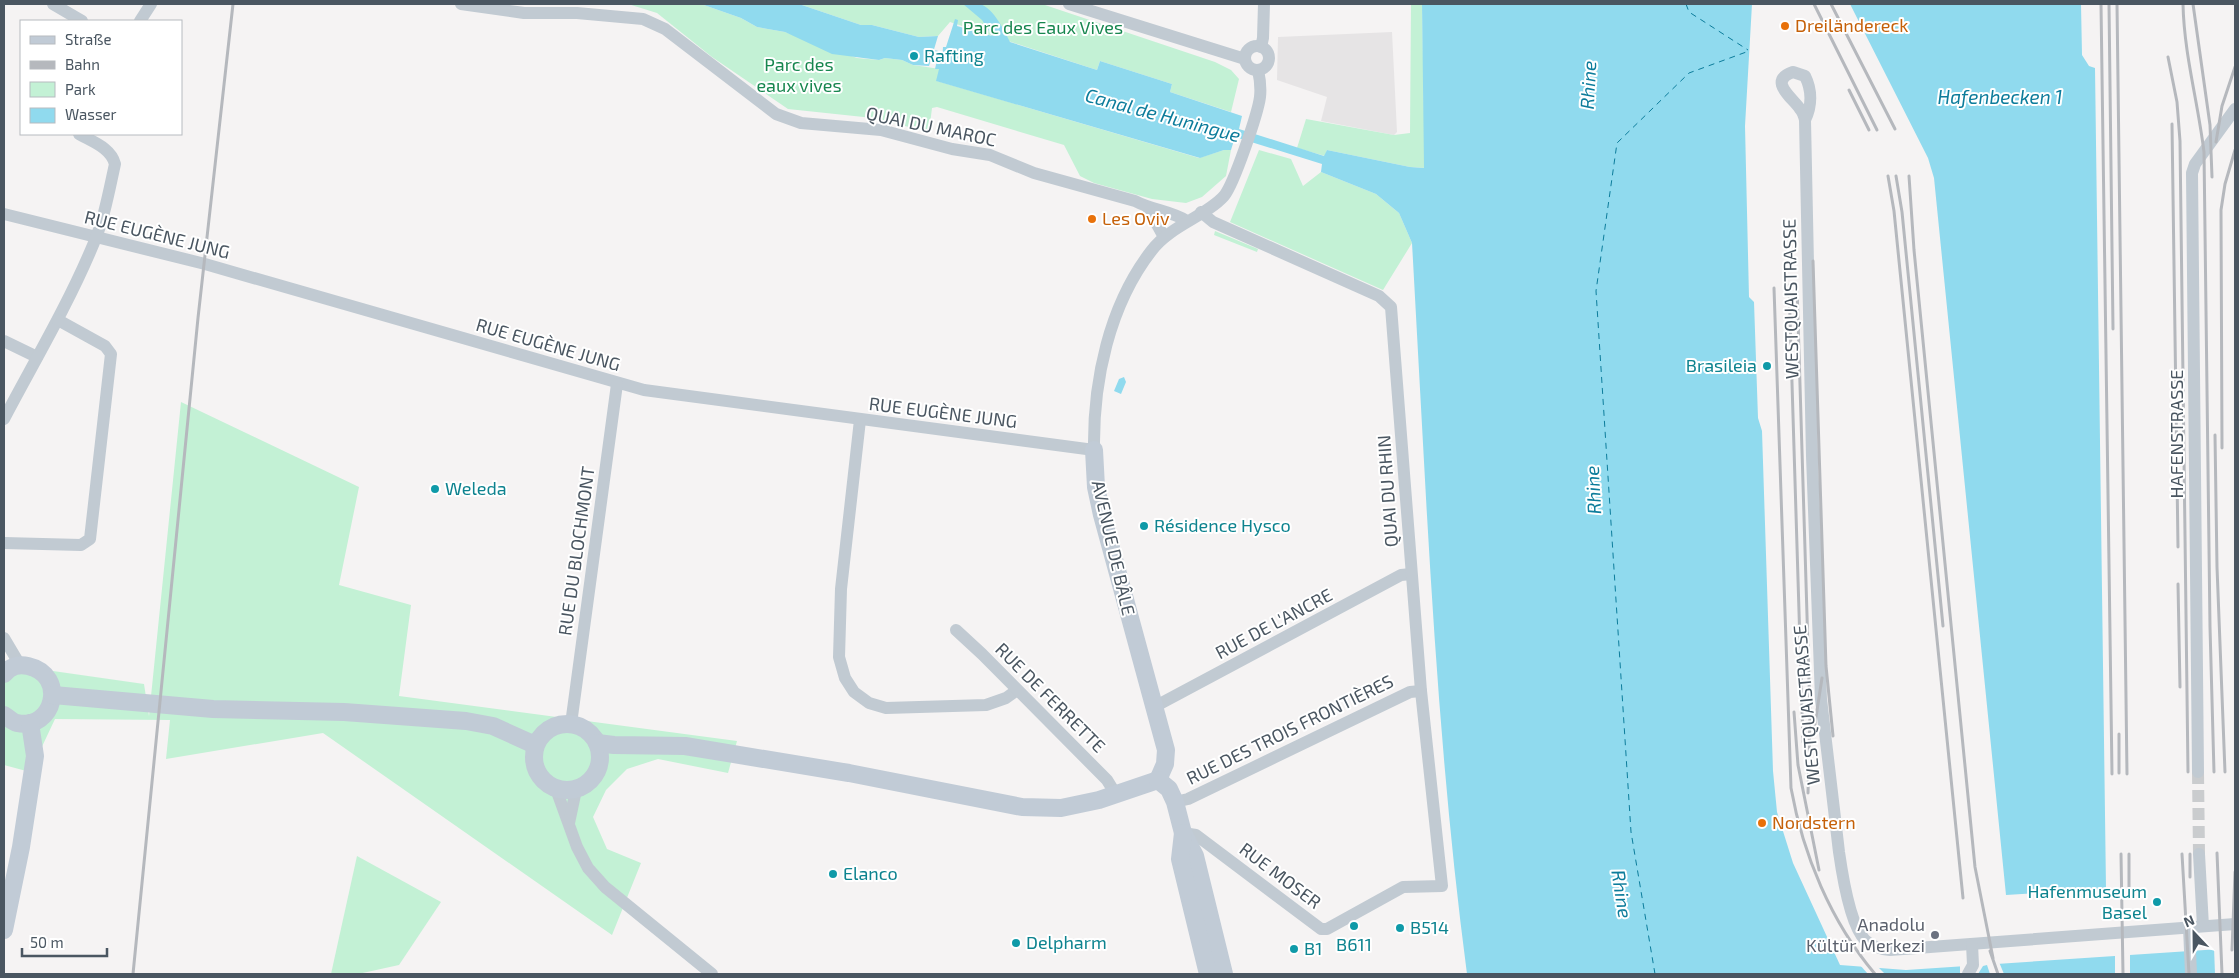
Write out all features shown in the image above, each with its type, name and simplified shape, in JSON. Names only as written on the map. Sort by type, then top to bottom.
[{"type":"main road","name":"AVENUE DE BÂLE","points":[[1094,450],[1096,487],[1102,515],[1166,750],[1165,764],[1158,780]]},
{"type":"main road","points":[[4,674],[8,669],[20,664],[38,668],[48,678],[53,695],[50,707],[41,718],[30,723],[16,723],[4,714]]},
{"type":"main road","points":[[53,695],[213,709],[344,712],[466,721],[493,726],[535,746]]},
{"type":"main road","points":[[4,930],[21,847],[35,756],[30,723]]},
{"type":"main road","points":[[598,771],[600,757],[597,743],[586,730],[571,724],[560,724],[550,728],[541,736],[535,746],[533,756],[536,772],[546,784],[566,791],[576,790],[589,783],[598,771],[616,756],[647,745]]},
{"type":"main road","points":[[597,743],[685,746],[714,750],[849,773],[1022,807],[1061,808],[1099,800],[1158,780],[1169,789],[1176,802],[1183,833],[1195,856],[1224,974]]},
{"type":"main road","points":[[1183,833],[1180,859],[1208,974]]},
{"type":"street","points":[[53,4],[80,20]]},
{"type":"street","points":[[141,20],[151,4]]},
{"type":"street","name":"QUAI DU MAROC","points":[[461,4],[478,8],[524,13],[577,13],[643,19],[665,30],[776,114],[801,122],[881,130],[952,149],[990,155],[1034,173],[1135,201],[1148,208],[1175,214],[1188,221]]},
{"type":"street","points":[[1069,4],[1245,59]]},
{"type":"street","points":[[1261,47],[1264,4]]},
{"type":"street","points":[[1261,47],[1266,51],[1268,64],[1258,70],[1251,69],[1246,65],[1245,59],[1250,49],[1261,47]]},
{"type":"street","name":"AVENUE DE BÂLE","points":[[1094,450],[1096,404],[1103,361],[1112,326],[1130,286],[1152,249],[1164,238],[1224,196],[1233,183],[1260,98],[1258,70]]},
{"type":"street","name":"HAFENSTRASSE","points":[[2198,772],[2192,173],[2195,164],[2235,109]]},
{"type":"street","name":"WESTQUAISTRASSE","points":[[1806,120],[1812,456],[1821,699],[1843,876],[1857,929],[1871,945],[1890,950],[2235,924]]},
{"type":"street","points":[[4,419],[58,320],[96,237],[115,164],[114,158],[107,150],[81,135]]},
{"type":"street","points":[[1148,208],[1164,238]]},
{"type":"street","name":"QUAI DU RHIN","points":[[1201,212],[1212,222],[1379,296],[1391,307],[1421,691],[1442,886]]},
{"type":"street","name":"RUE EUGÈNE JUNG","points":[[4,214],[205,264],[617,384],[644,390],[1094,450]]},
{"type":"street","points":[[4,543],[81,545],[90,539],[111,354],[105,346],[58,320]]},
{"type":"street","points":[[4,341],[37,358]]},
{"type":"street","name":"RUE DU BLOCHMONT","points":[[571,724],[617,384]]},
{"type":"street","points":[[860,420],[841,589],[839,657],[845,678],[854,692],[868,703],[886,708],[986,705],[1006,698],[1017,690]]},
{"type":"street","name":"RUE DE L'ANCRE","points":[[1154,707],[1401,575],[1411,574]]},
{"type":"street","name":"RUE DE FERRETTE","points":[[956,630],[1107,780],[1115,793]]},
{"type":"street","points":[[4,638],[20,664]]},
{"type":"street","name":"RUE DES TROIS FRONTIÈRES","points":[[1176,802],[1188,799],[1410,692],[1421,691]]},
{"type":"street","points":[[556,789],[577,847],[588,868],[605,887],[712,974]]},
{"type":"street","points":[[569,823],[576,790]]},
{"type":"street","name":"RUE MOSER","points":[[1183,833],[1196,835],[1321,929],[1327,929],[1403,886],[1442,886]]},
{"type":"street","points":[[2199,854],[2203,926]]},
{"type":"street","points":[[2189,927],[2190,974]]},
{"type":"street","points":[[1968,974],[1973,958],[1972,944]]},
{"type":"shaded area","points":[[1392,32],[1397,132],[1394,135],[1321,121],[1327,97],[1277,80],[1278,37]]},
{"type":"green space","name":"Parc des eaux vives","points":[[628,4],[701,4],[741,18],[757,27],[785,32],[857,58],[902,60],[913,65],[940,69],[937,81],[1199,158],[1224,150],[1231,150],[1226,176],[1202,197],[1186,203],[1152,199],[1094,183],[1080,176],[1064,145],[937,107],[932,108],[929,132],[873,118],[788,109],[712,57],[657,13]]},
{"type":"green space","name":"Parc des Eaux Vives","points":[[799,4],[1042,4],[1215,62],[1231,70],[1239,79],[1231,112],[1170,92],[1172,84],[1100,61],[1097,70],[950,22],[938,36],[919,37],[872,25],[861,25]]},
{"type":"green space","points":[[1411,4],[1422,4],[1425,168],[1410,167],[1327,150],[1325,156],[1297,148],[1306,119],[1394,135],[1410,133]]},
{"type":"green space","points":[[1259,150],[1291,159],[1303,186],[1321,172],[1376,194],[1399,213],[1412,243],[1383,290],[1230,222]]},
{"type":"green space","points":[[1215,231],[1258,249],[1257,252],[1214,235]]},
{"type":"green space","points":[[181,402],[359,487],[339,585],[411,605],[399,696],[737,741],[728,773],[658,759],[627,769],[606,790],[593,817],[607,849],[641,863],[612,935],[323,733],[166,759],[170,720],[55,719],[30,772],[4,765],[4,664],[144,684],[149,716]]},
{"type":"green space","points":[[357,856],[441,902],[399,965],[358,974],[331,974]]},
{"type":"water","name":"Rhine","points":[[978,3],[990,10],[1010,42],[1097,70],[1100,61],[1172,84],[1170,92],[1242,116],[1239,129],[1324,156],[1327,150],[1410,167],[1424,168],[1422,4],[1752,4],[1745,126],[1749,297],[1754,302],[1758,418],[1762,431],[1773,771],[1777,812],[1793,863],[1840,965],[1906,970],[2235,948],[2235,974],[1467,974],[1456,883],[1439,701],[1412,243],[1399,213],[1376,194],[1321,172],[1322,164],[1235,137],[1231,150],[1224,150],[1200,158],[936,81],[939,69],[935,69],[937,60],[942,61],[943,47],[946,47],[955,19],[958,20],[957,26],[992,36],[982,20],[963,4]]},
{"type":"water","points":[[701,4],[799,4],[861,25],[872,25],[919,37],[938,36],[929,66],[913,65],[902,60],[885,58],[879,60],[832,54],[785,32],[757,27],[741,18]]},
{"type":"water","name":"Hafenbecken 1","points":[[1850,4],[2081,4],[2082,55],[2089,66],[2095,68],[2106,889],[2006,895],[1934,178],[1928,158]]},
{"type":"water","points":[[1124,377],[1126,382],[1121,394],[1114,391],[1119,379]]},
{"type":"pier","points":[[2235,946],[2235,974],[2215,974],[2214,947]]},
{"type":"pier","points":[[2130,953],[2130,974],[2115,974],[2115,954]]},
{"type":"pier","points":[[1999,962],[2004,974],[1990,974],[1987,965],[1983,966],[1978,974],[1960,974],[1960,964]]},
{"type":"pier","points":[[1859,964],[1877,966],[1885,974],[1868,974]]},
{"type":"waterway","name":"Canal de Huningue","points":[[916,51],[959,63]]},
{"type":"ferry route","points":[[1686,4],[1689,12],[1748,50]]},
{"type":"ferry route","points":[[1655,974],[1631,832],[1596,291],[1617,143],[1689,73],[1749,51]]},
{"type":"tunnel","points":[[2198,772],[2199,854]]},
{"type":"railway","points":[[133,974],[198,318],[233,4]]},
{"type":"railway","points":[[1814,4],[1877,130]]},
{"type":"railway","points":[[1831,4],[1895,129]]},
{"type":"railway","points":[[2101,4],[2112,774]]},
{"type":"railway","points":[[2109,4],[2113,329]]},
{"type":"railway","points":[[2117,4],[2127,774]]},
{"type":"railway","points":[[2183,4],[2186,41],[2204,152],[2210,627],[2214,772]]},
{"type":"railway","points":[[2193,4],[2210,125],[2212,177]]},
{"type":"railway","points":[[2168,57],[2177,102],[2180,141],[2188,772]]},
{"type":"railway","points":[[2216,142],[2222,106],[2235,67]]},
{"type":"railway","points":[[1849,90],[1869,130]]},
{"type":"railway","points":[[2172,124],[2178,547]]},
{"type":"railway","points":[[2222,448],[2221,210],[2225,184],[2235,150]]},
{"type":"railway","points":[[1888,176],[1894,211],[1963,898]]},
{"type":"railway","points":[[1896,176],[1902,212],[1943,626]]},
{"type":"railway","points":[[1909,176],[1914,250],[1975,867],[1993,958]]},
{"type":"railway","points":[[1813,261],[1826,666],[1833,736]]},
{"type":"railway","points":[[1789,285],[1803,742]]},
{"type":"railway","points":[[1797,286],[1810,714],[1808,793]]},
{"type":"railway","points":[[1774,288],[1791,788],[1803,838],[1821,887],[1845,932],[1875,974]]},
{"type":"railway","points":[[2215,435],[2217,567],[2225,772]]},
{"type":"railway","points":[[2178,584],[2180,687]]},
{"type":"railway","points":[[1814,730],[1822,678]]},
{"type":"railway","points":[[1794,712],[1798,765],[1819,870]]},
{"type":"railway","points":[[2119,734],[2119,773]]},
{"type":"railway","points":[[2217,853],[2222,974]]},
{"type":"railway","points":[[2121,854],[2123,974]]},
{"type":"railway","points":[[2129,854],[2129,897]]},
{"type":"railway","points":[[2182,854],[2189,974]]},
{"type":"railway","points":[[2190,854],[2190,877]]},
{"type":"railway","points":[[2232,950],[2235,872]]},
{"type":"railway","points":[[1990,951],[1998,974]]},
{"type":"place","name":"Dreiländereck","points":[[1785,26]]},
{"type":"place","name":"Rafting","points":[[914,56]]},
{"type":"place","name":"Les Oviv","points":[[1092,219]]},
{"type":"place","name":"Brasileia","points":[[1767,366]]},
{"type":"place","name":"Weleda","points":[[435,489]]},
{"type":"place","name":"Résidence Hysco","points":[[1144,526]]},
{"type":"place","name":"Nordstern","points":[[1762,823]]},
{"type":"place","name":"Elanco","points":[[833,874]]},
{"type":"place","name":"Hafenmuseum Basel","points":[[2157,902]]},
{"type":"place","name":"B611","points":[[1354,926]]},
{"type":"place","name":"B514","points":[[1400,928]]},
{"type":"place","name":"Anadolu Kültür Merkezi","points":[[1935,935]]},
{"type":"place","name":"Delpharm","points":[[1016,943]]},
{"type":"place","name":"B1","points":[[1294,949]]}]
